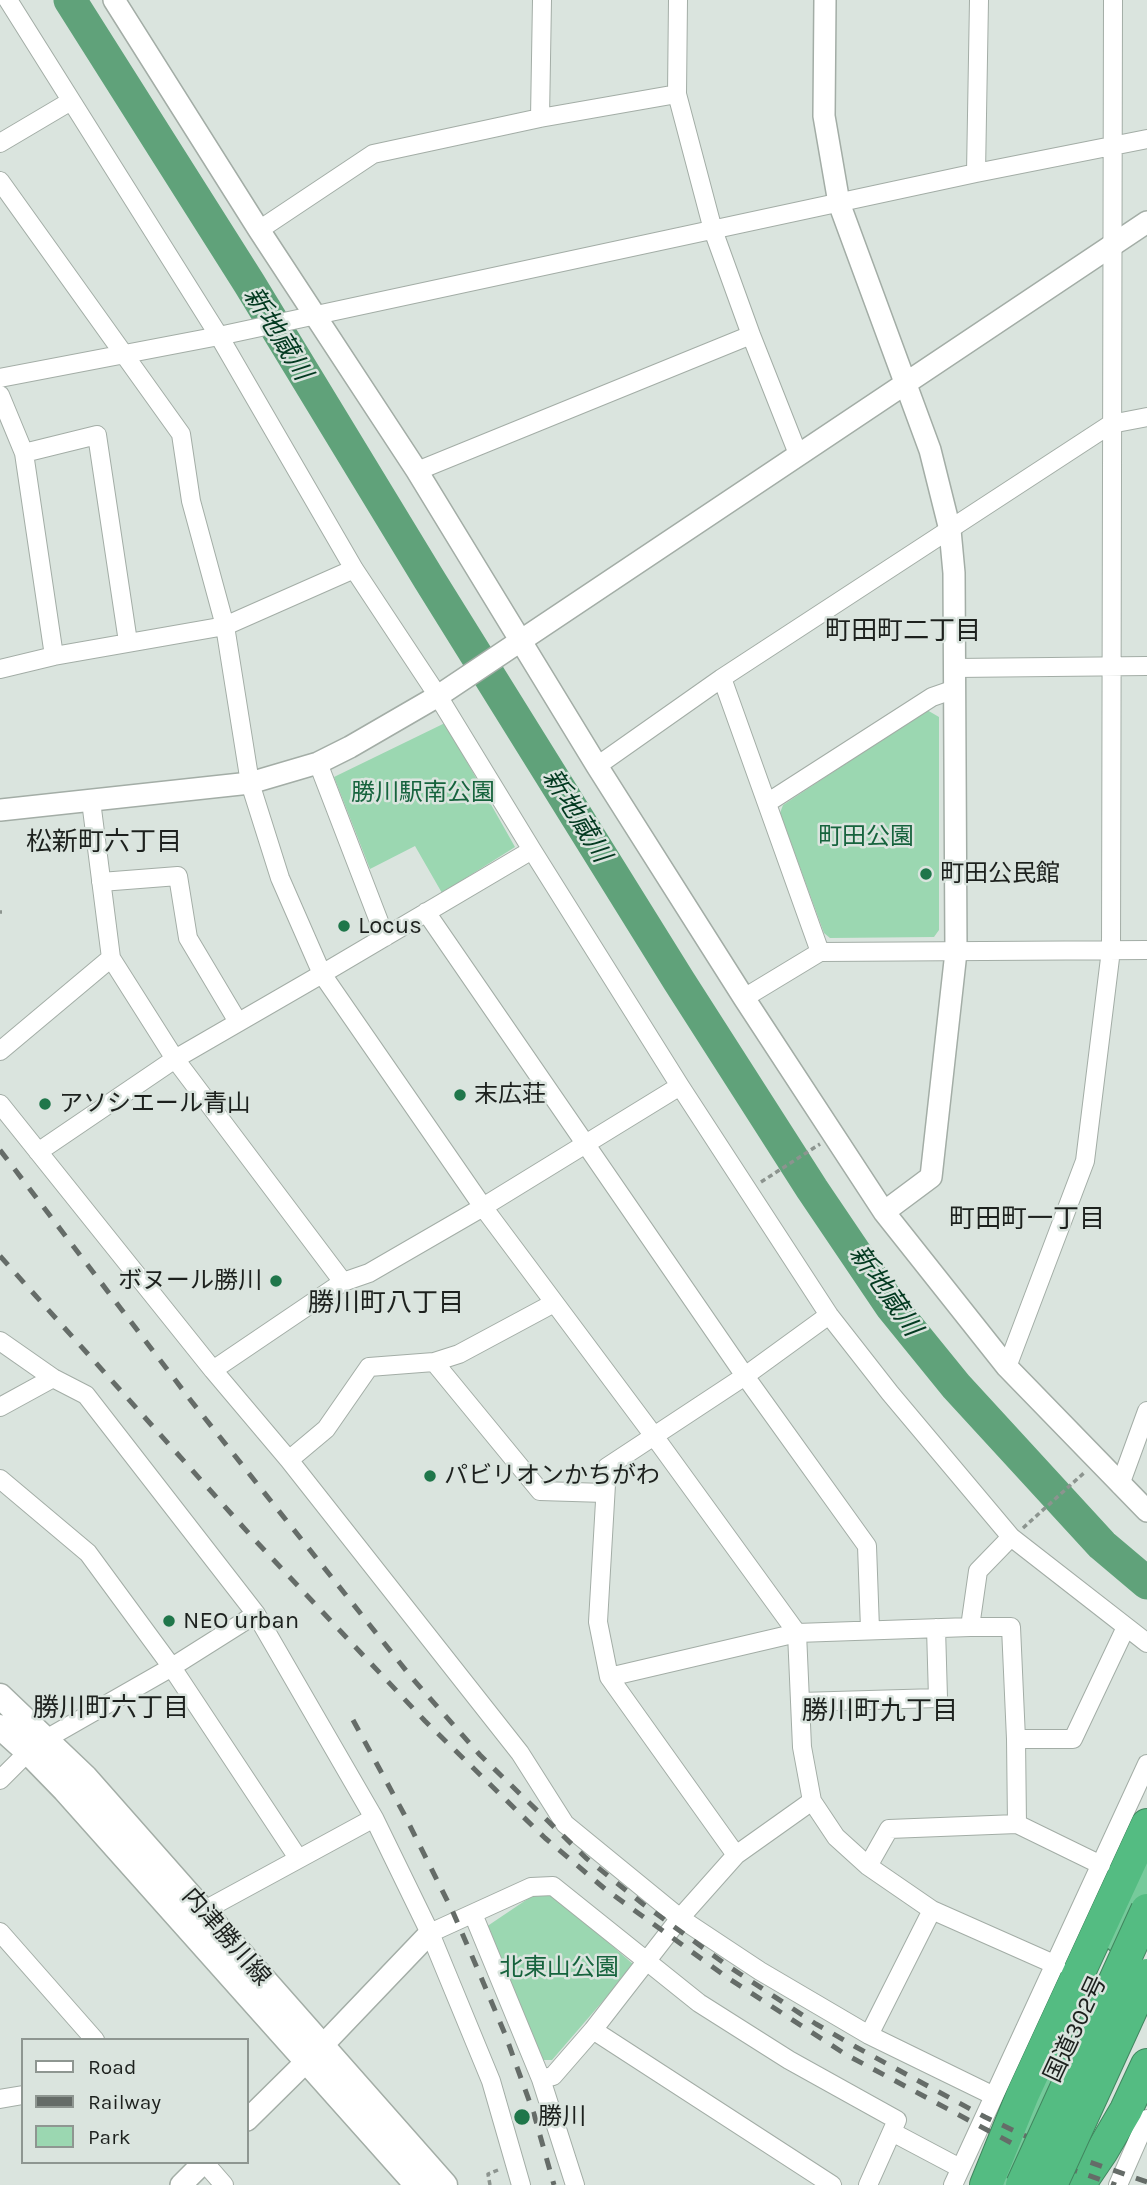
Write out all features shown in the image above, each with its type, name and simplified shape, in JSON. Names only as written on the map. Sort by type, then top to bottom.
[{"type":"highway","points":[[973,2177],[1023,2094],[1143,1833]]},
{"type":"highway","name":"国道302号","points":[[1004,2185],[1147,1873]]},
{"type":"highway","points":[[1022,2185],[1147,1910]]},
{"type":"highway","points":[[1051,2185],[1147,1975]]},
{"type":"highway","points":[[1067,2185],[1147,2009]]},
{"type":"highway","points":[[1079,2185],[1126,2110],[1147,2064]]},
{"type":"main road","name":"内津勝川線","points":[[0,1696],[37,1745],[65,1790],[314,2053],[444,2185]]},
{"type":"main road","name":"内津勝川線","points":[[0,1727],[37,1745],[85,1777],[203,1911],[417,2185]]},
{"type":"street","points":[[8,0],[219,336],[354,569],[439,696],[680,1086],[829,1315],[890,1393],[1012,1537],[1147,1643]]},
{"type":"street","points":[[114,0],[259,230],[308,317],[417,471],[597,766],[884,1212],[1007,1367],[1147,1511]]},
{"type":"street","points":[[540,118],[542,0]]},
{"type":"street","points":[[678,0],[677,94],[713,230],[798,454]]},
{"type":"street","points":[[825,0],[824,116],[839,203],[930,450],[950,530],[954,573],[956,952],[932,1177],[884,1212]]},
{"type":"street","points":[[976,173],[979,0]]},
{"type":"street","points":[[1007,1367],[1085,1161],[1111,950],[1113,0]]},
{"type":"street","points":[[259,230],[373,154],[540,118],[677,94]]},
{"type":"street","points":[[0,143],[71,101]]},
{"type":"street","points":[[0,378],[219,336],[976,173],[1147,139]]},
{"type":"street","points":[[0,181],[181,434],[191,501],[225,626],[250,783],[280,878],[322,974],[483,1207],[797,1633],[802,1747],[812,1801],[836,1837],[868,1866],[932,1910],[1056,1965]]},
{"type":"street","points":[[0,810],[250,783],[318,763],[439,696],[1147,222]]},
{"type":"street","points":[[417,471],[751,335]]},
{"type":"street","points":[[0,395],[24,453],[54,656]]},
{"type":"street","points":[[597,766],[722,678],[1111,424],[1147,417]]},
{"type":"street","points":[[24,453],[97,435],[128,642]]},
{"type":"street","points":[[0,668],[225,626],[354,569]]},
{"type":"street","points":[[767,803],[932,697],[955,678],[1110,665],[1147,666]]},
{"type":"street","points":[[722,678],[820,953]]},
{"type":"street","points":[[318,763],[384,937]]},
{"type":"street","points":[[91,801],[111,958],[175,1059],[343,1282]]},
{"type":"street","points":[[38,1152],[175,1059],[532,850]]},
{"type":"street","points":[[101,882],[178,876],[188,938],[238,1022]]},
{"type":"street","points":[[426,912],[745,1377],[867,1545],[870,1629]]},
{"type":"street","points":[[744,998],[820,953],[1147,950]]},
{"type":"street","points":[[0,1051],[111,958]]},
{"type":"street","points":[[213,1370],[343,1282],[369,1273],[483,1207],[680,1086]]},
{"type":"street","points":[[0,1104],[213,1370],[289,1460],[520,1752],[565,1824],[680,1918],[760,1971],[869,2035],[994,2096]]},
{"type":"street","points":[[289,1460],[326,1429],[369,1367],[434,1362],[459,1354],[554,1303]]},
{"type":"street","points":[[736,1855],[609,1676],[598,1622],[607,1467],[745,1377],[829,1315]]},
{"type":"street","points":[[0,1341],[53,1378],[86,1395],[256,1614],[374,1818],[430,1933],[491,2081],[522,2185]]},
{"type":"street","points":[[434,1362],[540,1491],[605,1493]]},
{"type":"street","points":[[0,1407],[53,1378]]},
{"type":"street","points":[[1120,1485],[1147,1411]]},
{"type":"street","points":[[0,1479],[89,1553],[172,1667],[298,1858]]},
{"type":"street","points":[[970,1627],[978,1571],[1012,1537]]},
{"type":"street","points":[[0,1780],[37,1745],[172,1667],[256,1614]]},
{"type":"street","points":[[609,1676],[797,1633],[1011,1627],[1017,1824]]},
{"type":"street","points":[[1016,1739],[1073,1739],[1126,1627]]},
{"type":"street","points":[[800,1702],[938,1698],[936,1628]]},
{"type":"street","points":[[973,2177],[994,2096],[1101,1865],[1140,1790],[1147,1764]]},
{"type":"street","points":[[541,2079],[553,2076],[593,2030],[680,1918],[736,1855],[812,1801]]},
{"type":"street","points":[[203,1911],[374,1818]]},
{"type":"street","points":[[868,1866],[889,1829],[1017,1824],[1101,1865]]},
{"type":"street","points":[[248,2119],[430,1933],[531,1887],[553,1886],[699,2003],[789,2060],[897,2120],[868,2185]]},
{"type":"street","points":[[869,2035],[932,1910]]},
{"type":"street","points":[[473,1914],[541,2079],[575,2185]]},
{"type":"street","points":[[0,1932],[93,2038]]},
{"type":"street","points":[[593,2030],[832,2185]]},
{"type":"street","points":[[0,2099],[21,2095]]},
{"type":"street","points":[[1118,2185],[1141,2146],[1147,2119]]},
{"type":"street","points":[[892,2132],[973,2177]]},
{"type":"street","points":[[181,2185],[202,2164]]},
{"type":"street","points":[[206,2164],[224,2185]]},
{"type":"street","points":[[953,2185],[973,2177]]},
{"type":"path","points":[[758,1184],[817,1146]]},
{"type":"path","points":[[1031,1521],[1080,1476]]},
{"type":"path","points":[[490,2185],[488,2174],[503,2168]]},
{"type":"green space","name":"町田公園","points":[[927,710],[939,717],[939,930],[934,937],[830,938],[824,933],[780,813],[783,805]]},
{"type":"green space","name":"勝川駅南公園","points":[[445,723],[515,847],[442,893],[415,846],[370,869],[334,777]]},
{"type":"green space","name":"北東山公園","points":[[535,1894],[553,1894],[634,1965],[552,2060],[541,2060],[486,1927]]},
{"type":"waterway","name":"新地蔵川","points":[[70,0],[249,283],[679,981],[812,1189],[891,1306],[956,1386],[1102,1545],[1147,1583]]},
{"type":"railway","points":[[0,1150],[192,1402],[412,1678],[480,1755],[586,1858],[643,1904],[728,1966],[816,2024],[985,2117],[1081,2159],[1147,2182]]},
{"type":"railway","points":[[0,1256],[253,1538],[425,1721],[545,1838],[605,1889],[728,1978],[845,2054],[1017,2146],[1116,2185]]},
{"type":"railway","points":[[353,1720],[404,1814],[452,1910],[478,1970],[534,2114],[554,2185]]},
{"type":"place","name":"町田公民館","points":[[926,874]]},
{"type":"place","name":"Locus","points":[[344,926]]},
{"type":"place","name":"末広荘","points":[[460,1095]]},
{"type":"place","name":"アソシエール青山","points":[[45,1104]]},
{"type":"place","name":"ボヌール勝川","points":[[276,1281]]},
{"type":"place","name":"パビリオンかちがわ","points":[[430,1476]]},
{"type":"place","name":"NEO urban","points":[[169,1621]]},
{"type":"place","name":"勝川","points":[[522,2117]]},
{"type":"district","name":"町田町二丁目","points":[[903,632]]},
{"type":"district","name":"松新町六丁目","points":[[104,843]]},
{"type":"district","name":"町田町一丁目","points":[[1027,1220]]},
{"type":"district","name":"勝川町八丁目","points":[[386,1304]]},
{"type":"district","name":"勝川町六丁目","points":[[111,1709]]},
{"type":"district","name":"勝川町九丁目","points":[[880,1712]]}]
